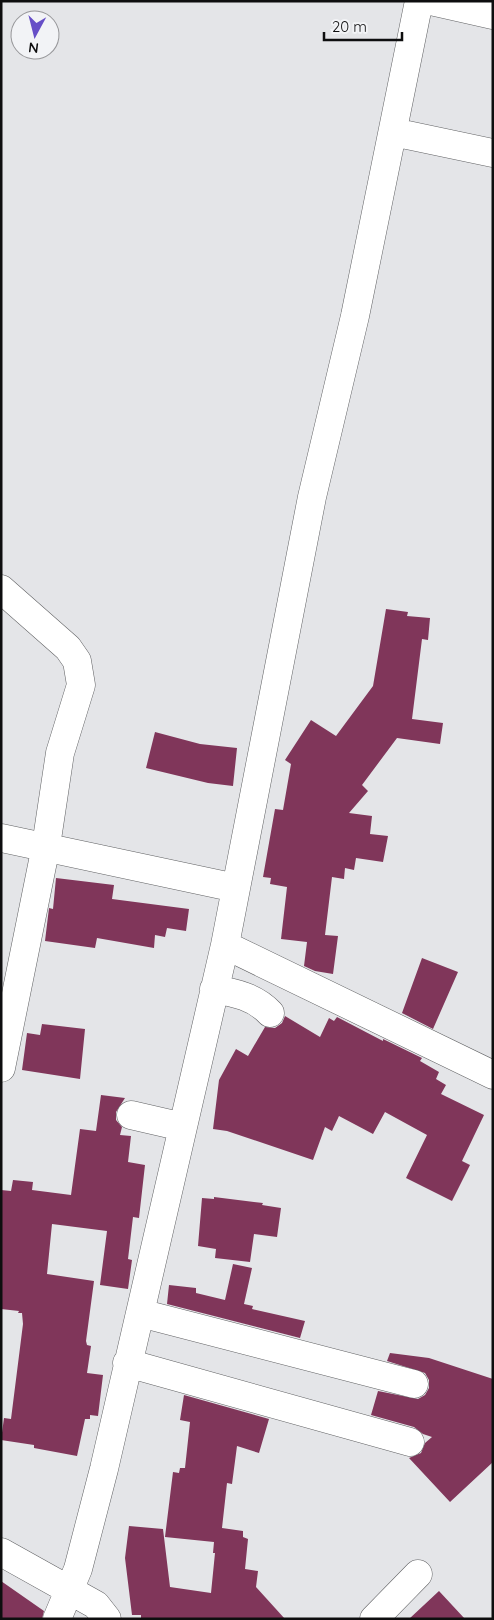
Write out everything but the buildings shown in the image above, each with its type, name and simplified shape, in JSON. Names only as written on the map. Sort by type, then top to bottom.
[{"type":"street","points":[[58,1619],[71,1590],[104,1469],[225,945],[312,497],[355,316],[419,1]]},
{"type":"street","points":[[431,1],[493,15]]},
{"type":"street","points":[[393,132],[493,153]]},
{"type":"street","points":[[1,589],[68,648],[77,661],[80,672],[80,694],[60,754],[46,846],[1,1068]]},
{"type":"street","points":[[1,838],[46,846],[236,888]]},
{"type":"street","points":[[225,945],[493,1075]]},
{"type":"street","points":[[214,989],[240,994],[256,1001],[270,1013]]},
{"type":"street","points":[[131,1115],[183,1127]]},
{"type":"street","points":[[140,1313],[414,1384]]},
{"type":"street","points":[[127,1363],[410,1442]]},
{"type":"street","points":[[1,1552],[96,1605],[107,1619]]},
{"type":"street","points":[[374,1619],[418,1574]]}]
